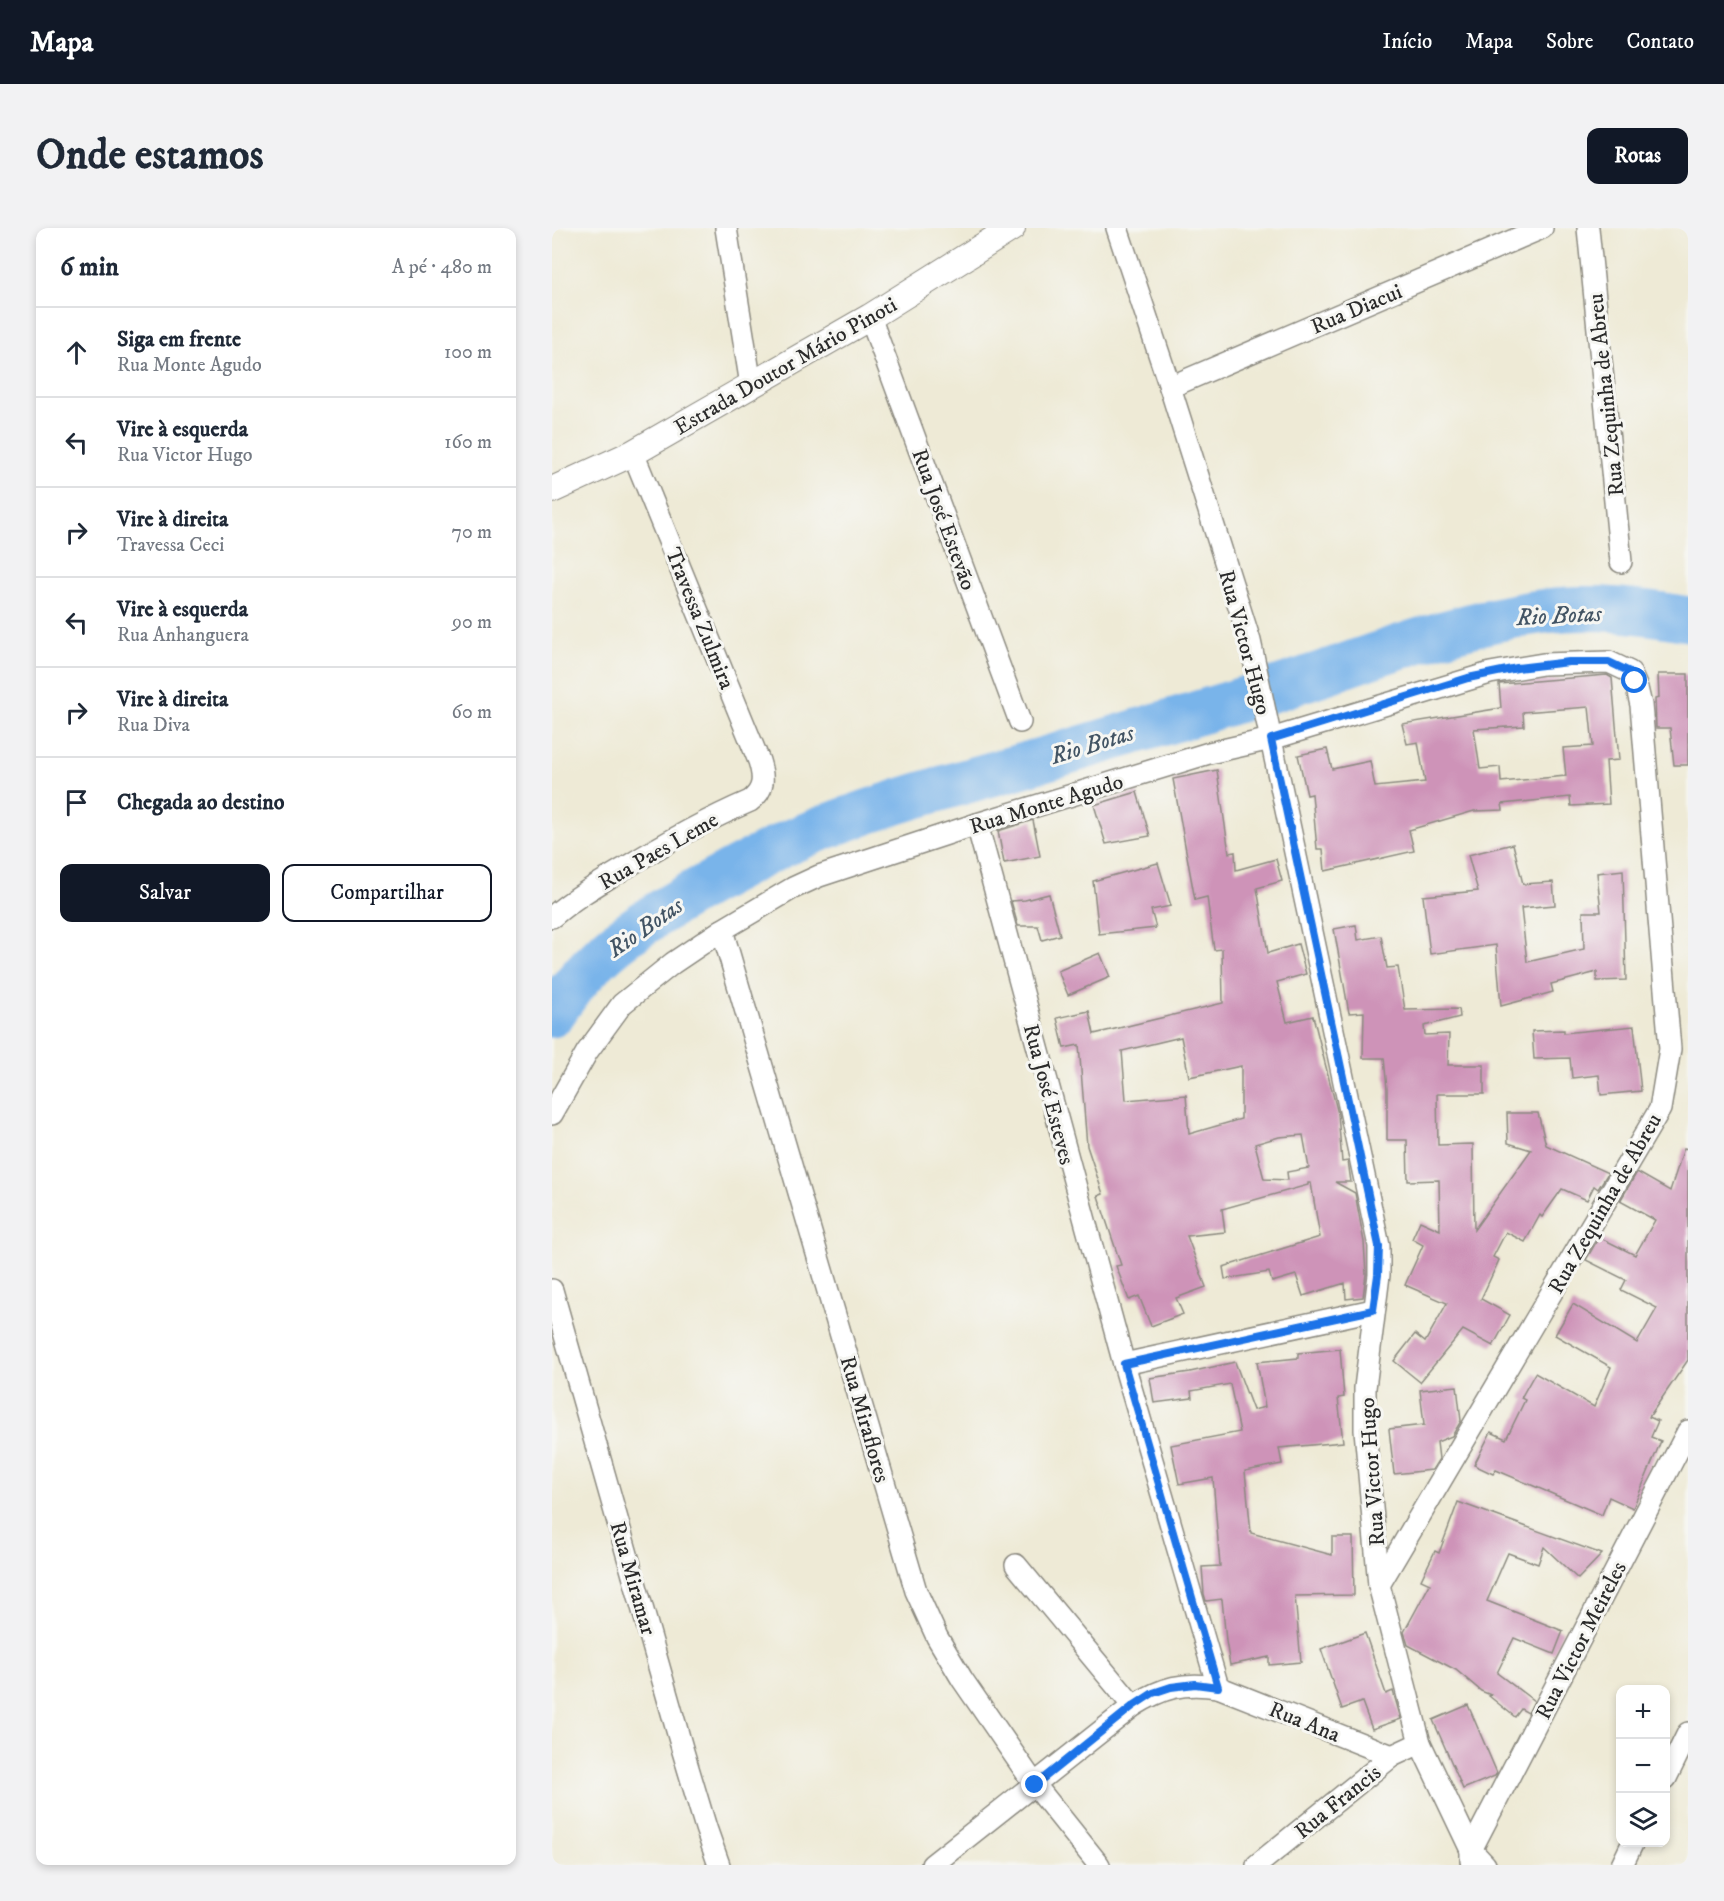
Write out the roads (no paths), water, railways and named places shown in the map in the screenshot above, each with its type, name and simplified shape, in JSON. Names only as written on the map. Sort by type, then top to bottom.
[{"type":"street","points":[[726,228],[751,385]]},
{"type":"street","name":"Estrada Doutor Mário Pinoti","points":[[552,490],[633,453],[870,317],[986,236],[1012,228]]},
{"type":"street","name":"Rua Victor Hugo","points":[[1117,228],[1170,387],[1250,641],[1258,674],[1379,1246],[1378,1275],[1365,1388],[1365,1430],[1380,1585],[1420,1743],[1476,1860]]},
{"type":"street","name":"Rua Diacui","points":[[1170,387],[1542,228]]},
{"type":"street","name":"Rua Zequinha de Abreu","points":[[1588,228],[1621,562]]},
{"type":"street","name":"Rua José Estevão","points":[[870,317],[1020,722]]},
{"type":"street","name":"Travessa Zulmira","points":[[633,453],[759,761],[763,785]]},
{"type":"street","name":"Rua Monte Agudo","points":[[552,1114],[587,1052],[622,1004],[673,963],[722,930],[793,888],[819,876],[977,824],[1209,753],[1269,730],[1490,673],[1543,664],[1587,662],[1609,662],[1630,672]]},
{"type":"street","name":"Rua Zequinha de Abreu","points":[[1380,1585],[1660,1109],[1670,1049],[1641,705],[1630,672]]},
{"type":"street","name":"Rua Paes Leme","points":[[552,917],[588,890],[659,847],[750,801],[763,785]]},
{"type":"street","name":"Rua José Esteves","points":[[977,824],[1124,1364],[1218,1687]]},
{"type":"street","name":"Rua Miraflores","points":[[722,930],[916,1591],[937,1637],[962,1679],[1035,1785],[1099,1865]]},
{"type":"street","name":"Rua Miramar","points":[[552,1290],[705,1828],[719,1865]]},
{"type":"street","points":[[1124,1364],[1373,1310]]},
{"type":"street","name":"Rua Victor Meireles","points":[[1476,1860],[1688,1431]]},
{"type":"street","points":[[1016,1566],[1133,1706]]},
{"type":"street","name":"Rua Ana","points":[[932,1865],[1133,1706],[1153,1693],[1171,1687],[1195,1684],[1218,1687],[1392,1756]]},
{"type":"street","points":[[1670,1768],[1688,1733]]},
{"type":"street","name":"Rua Francis","points":[[1257,1865],[1392,1756],[1420,1743]]},
{"type":"street","points":[[1622,1865],[1631,1847]]},
{"type":"waterway","name":"Rio Botas","points":[[552,1015],[567,993],[599,958],[653,917],[744,864],[820,829],[873,810],[1298,682],[1457,629],[1516,616],[1564,609],[1635,611],[1688,619]]}]
